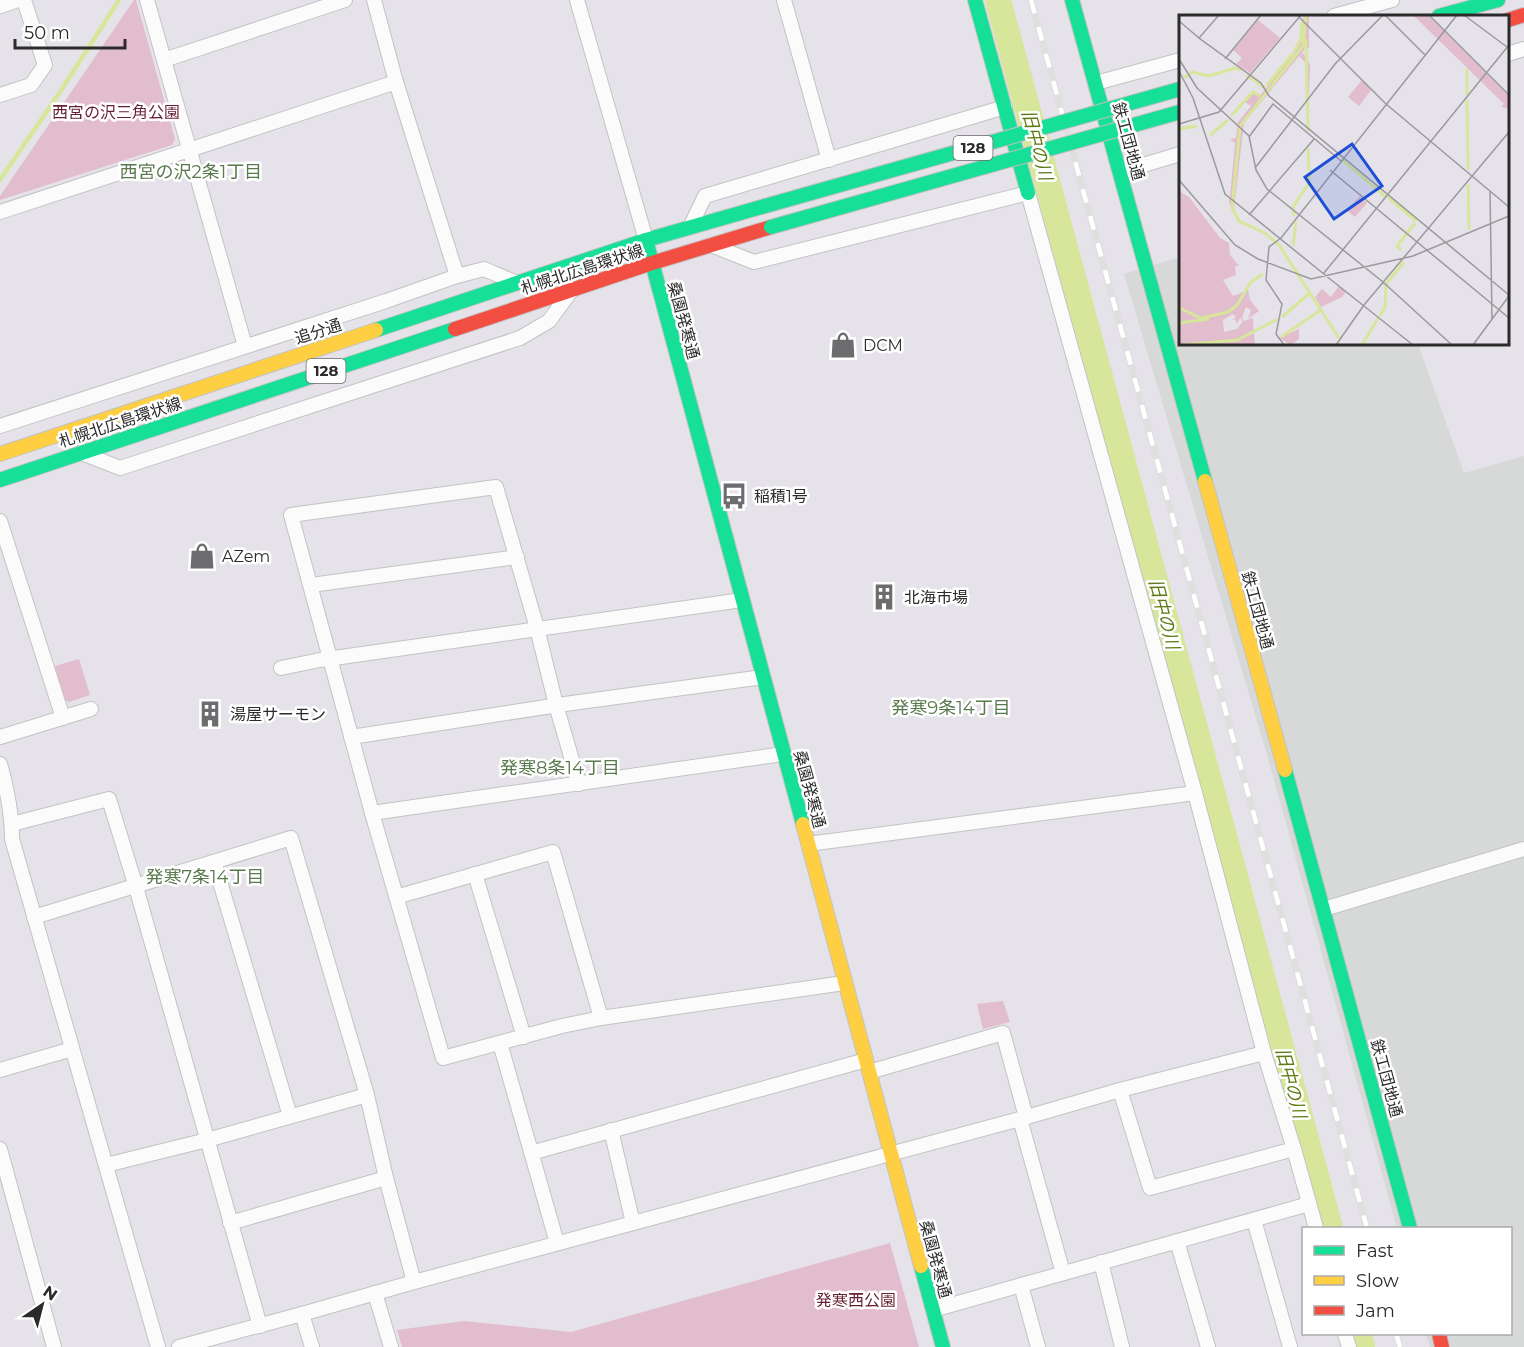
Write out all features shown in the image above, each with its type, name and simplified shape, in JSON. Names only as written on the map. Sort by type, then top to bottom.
[{"type":"street","points":[[0,6],[18,0]]},
{"type":"street","points":[[0,95],[31,85],[45,65],[24,0]]},
{"type":"street","points":[[147,0],[245,346]]},
{"type":"street","points":[[164,60],[345,0]]},
{"type":"street","points":[[374,0],[396,82],[458,276]]},
{"type":"street","points":[[578,0],[646,240]]},
{"type":"street","points":[[784,0],[829,160]]},
{"type":"street","points":[[975,0],[1195,793],[1264,1053],[1316,1227]]},
{"type":"street","name":"鉄工団地通","points":[[1072,0],[1410,1227]]},
{"type":"street","points":[[1338,15],[1392,0]]},
{"type":"street","points":[[1443,15],[1498,0]]},
{"type":"street","points":[[1509,20],[1524,15]]},
{"type":"street","points":[[1509,54],[1524,49]]},
{"type":"street","points":[[1096,84],[1179,60]]},
{"type":"street","points":[[0,212],[396,82]]},
{"type":"street","name":"札幌北広島環状線","points":[[646,240],[1179,89]]},
{"type":"street","points":[[690,227],[705,196],[1005,107]]},
{"type":"street","name":"札幌北広島環状線","points":[[0,480],[652,263],[771,227],[1179,112]]},
{"type":"street","points":[[1120,172],[1179,154]]},
{"type":"street","points":[[711,245],[754,262],[1028,193]]},
{"type":"street","name":"桑園発寒通","points":[[646,240],[942,1347]]},
{"type":"street","name":"追分通","points":[[0,454],[646,240]]},
{"type":"street","points":[[0,426],[458,276],[484,269],[517,283]]},
{"type":"street","points":[[81,453],[120,468],[520,338],[549,321],[572,290]]},
{"type":"street","points":[[579,784],[496,487],[291,515],[372,813],[444,1058],[562,1026],[601,1018],[844,983]]},
{"type":"street","points":[[0,521],[63,718]]},
{"type":"street","points":[[310,585],[517,557]]},
{"type":"street","points":[[0,573],[15,568]]},
{"type":"street","points":[[281,668],[330,658],[742,600]]},
{"type":"street","points":[[351,737],[556,705],[763,677]]},
{"type":"street","points":[[0,737],[91,709]]},
{"type":"street","points":[[372,813],[783,754]]},
{"type":"street","points":[[0,765],[7,789],[12,839],[158,1347]]},
{"type":"street","points":[[808,844],[1195,793]]},
{"type":"street","points":[[12,824],[109,799],[260,1326]]},
{"type":"street","points":[[34,917],[291,838],[367,1095],[386,1178],[414,1282]]},
{"type":"street","points":[[1324,909],[1524,849]]},
{"type":"street","points":[[396,897],[553,852],[601,1018]]},
{"type":"street","points":[[214,862],[290,1116]]},
{"type":"street","points":[[476,874],[524,1037]]},
{"type":"street","points":[[531,1153],[611,1130],[1003,1033],[1063,1273]]},
{"type":"street","points":[[500,1043],[557,1243]]},
{"type":"street","points":[[0,1070],[72,1049]]},
{"type":"street","points":[[179,1347],[1120,1090],[1264,1053]]},
{"type":"street","points":[[1120,1090],[1150,1188],[1294,1149]]},
{"type":"street","points":[[106,1165],[207,1140],[367,1095]]},
{"type":"street","points":[[611,1130],[633,1223]]},
{"type":"street","points":[[0,1149],[54,1347]]},
{"type":"street","points":[[230,1223],[386,1178]]},
{"type":"street","points":[[933,1310],[1309,1204]]},
{"type":"street","points":[[1254,1220],[1290,1347]]},
{"type":"street","points":[[1177,1241],[1208,1347]]},
{"type":"street","points":[[1101,1262],[1122,1347]]},
{"type":"street","points":[[1021,1285],[1038,1347]]},
{"type":"street","points":[[375,1293],[391,1347]]},
{"type":"street","points":[[302,1314],[312,1347]]},
{"type":"shaded area","points":[[1179,257],[1179,345],[1418,345],[1464,473],[1524,456],[1524,1347],[1430,1347],[1426,1335],[1512,1335],[1512,1227],[1397,1227],[1268,758],[1124,274]]},
{"type":"green space","name":"西宮の沢三角公園","points":[[136,0],[175,139],[172,145],[0,200],[0,196]]},
{"type":"green space","points":[[79,659],[90,695],[69,702],[64,699],[55,666]]},
{"type":"green space","points":[[1003,1001],[1010,1022],[983,1029],[977,1004]]},
{"type":"green space","name":"発寒西公園","points":[[890,1243],[919,1347],[402,1347],[397,1330],[464,1321],[571,1332]]},
{"type":"waterway","points":[[0,180],[119,0]]},
{"type":"waterway","name":"旧中の川","points":[[998,0],[1330,1227]]},
{"type":"waterway","name":"旧中の川","points":[[1359,1335],[1362,1347]]},
{"type":"railway","points":[[1031,0],[1367,1227]]},
{"type":"railway","points":[[1396,1335],[1400,1347]]},
{"type":"traffic: fast","points":[[975,0],[1028,193]]},
{"type":"traffic: fast","points":[[1072,0],[1205,481]]},
{"type":"traffic: fast","points":[[1443,15],[1498,0]]},
{"type":"traffic: fast","points":[[765,206],[1179,89]]},
{"type":"traffic: fast","points":[[771,227],[1179,112]]},
{"type":"traffic: fast","points":[[376,330],[646,240],[765,206]]},
{"type":"traffic: fast","points":[[646,240],[803,824]]},
{"type":"traffic: fast","points":[[0,480],[455,329]]},
{"type":"traffic: fast","points":[[1285,770],[1410,1227]]},
{"type":"traffic: fast","points":[[921,1266],[943,1347]]},
{"type":"traffic: slow","points":[[0,454],[376,330]]},
{"type":"traffic: slow","points":[[1205,481],[1285,770]]},
{"type":"traffic: slow","points":[[803,824],[921,1266]]},
{"type":"traffic: jam","points":[[1509,20],[1524,15]]},
{"type":"traffic: jam","points":[[455,329],[652,263],[771,227]]},
{"type":"traffic: jam","points":[[1439,1335],[1442,1347]]},
{"type":"place","name":"DCM","points":[[843,345]]},
{"type":"place","name":"稲積1号","points":[[734,496]]},
{"type":"place","name":"AZem","points":[[202,556]]},
{"type":"place","name":"北海市場","points":[[884,597]]},
{"type":"place","name":"湯屋サーモン","points":[[210,714]]},
{"type":"district","name":"西宮の沢2条1丁目","points":[[191,172]]},
{"type":"district","name":"発寒9条14丁目","points":[[951,708]]},
{"type":"district","name":"発寒8条14丁目","points":[[560,768]]},
{"type":"district","name":"発寒7条14丁目","points":[[205,877]]}]
